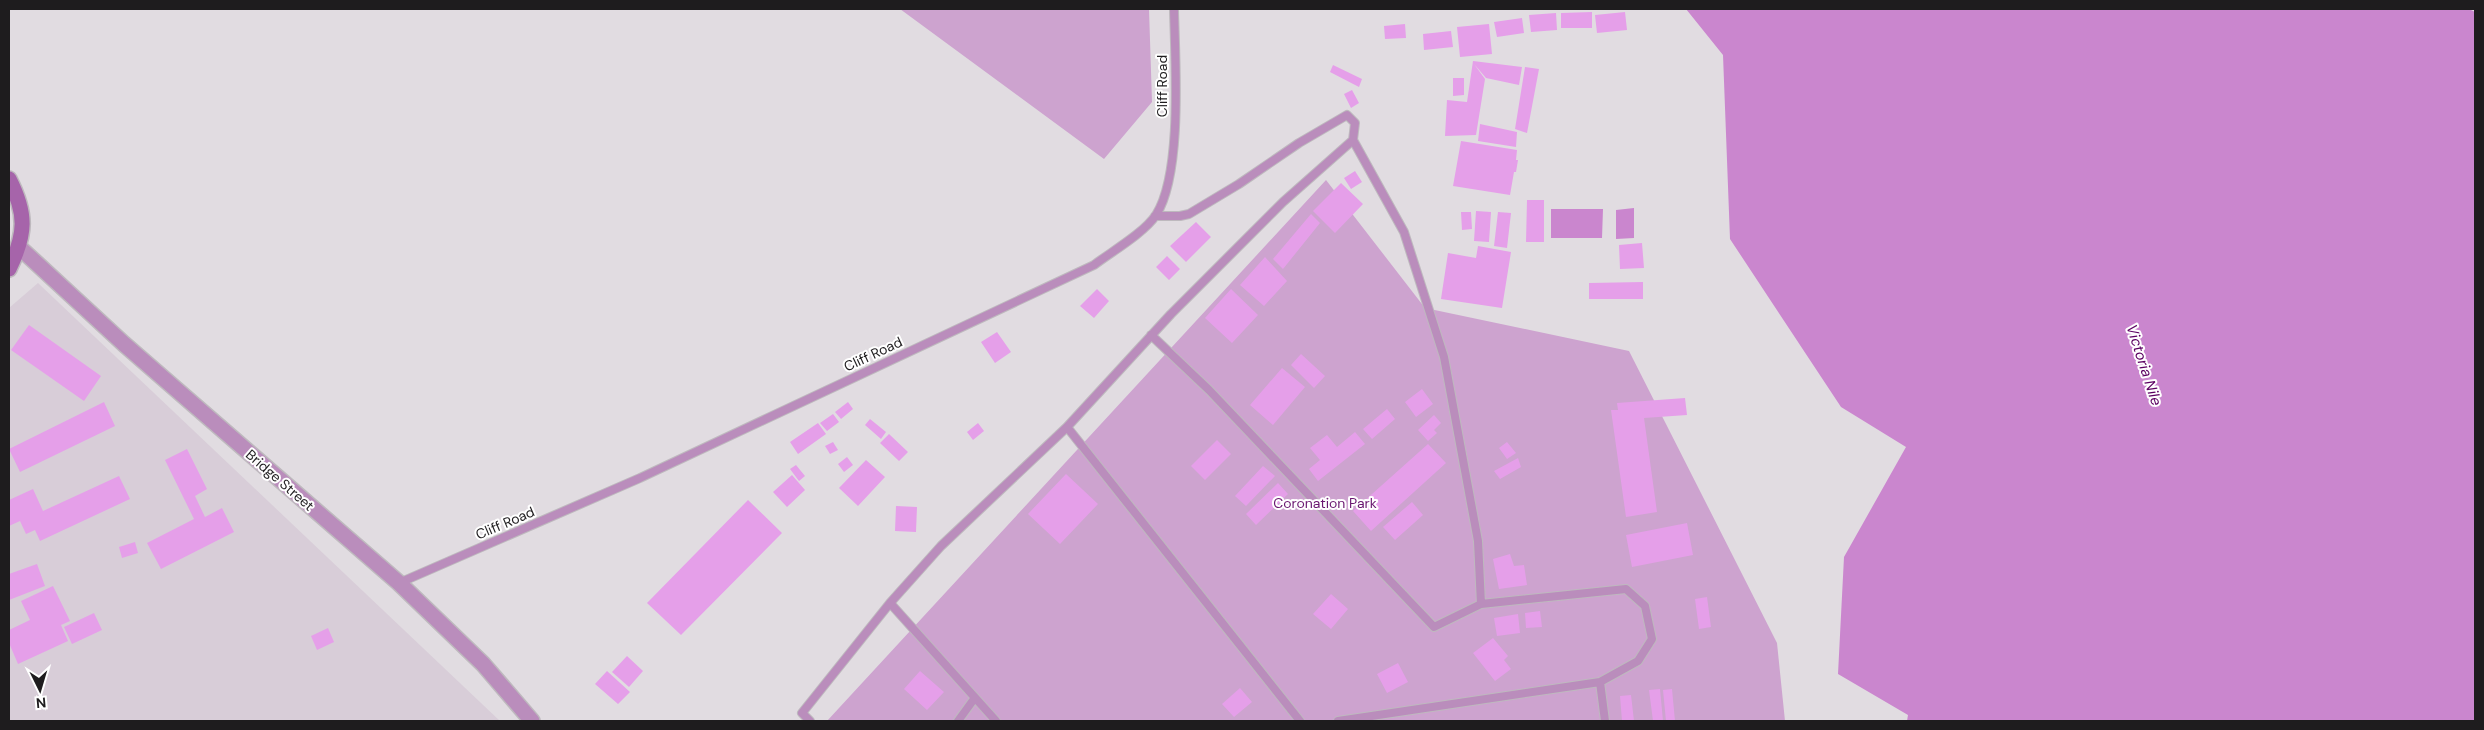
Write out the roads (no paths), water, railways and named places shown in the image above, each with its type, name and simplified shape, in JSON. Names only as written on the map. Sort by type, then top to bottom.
[{"type":"street","points":[[9,179],[19,199],[24,223],[20,248],[9,269]]},
{"type":"street","name":"Bridge Street","points":[[20,248],[124,344],[399,583],[483,664],[532,721]]},
{"type":"lane","name":"Cliff Road","points":[[399,583],[640,478],[1094,265],[1155,216],[1164,197],[1172,156],[1176,118],[1174,9]]},
{"type":"lane","points":[[1155,216],[1189,214],[1239,184],[1299,143],[1348,115],[1355,123],[1353,140],[1404,232],[1444,357],[1478,541],[1481,604]]},
{"type":"lane","points":[[810,721],[802,713],[890,602],[941,546],[1067,427],[1151,335],[1283,202],[1353,140]]},
{"type":"lane","points":[[1151,335],[1209,390],[1434,626],[1481,604],[1626,589],[1645,606],[1652,639],[1638,661],[1600,682],[1338,721]]},
{"type":"lane","points":[[1067,427],[1300,721]]},
{"type":"lane","points":[[890,602],[974,699],[996,721]]},
{"type":"lane","points":[[1600,682],[1605,721]]},
{"type":"lane","points":[[958,721],[974,699]]},
{"type":"water","name":"Victoria Nile","points":[[1686,9],[2469,9],[2475,12],[2475,721],[1907,721],[1908,715],[1838,674],[1844,557],[1906,447],[1841,407],[1730,239],[1723,55]]},
{"type":"water","points":[[1634,208],[1634,238],[1616,239],[1616,210]]},
{"type":"water","points":[[1551,209],[1603,209],[1602,238],[1551,238]]},
{"type":"park label","name":"Coronation Park","points":[[1325,503]]}]
